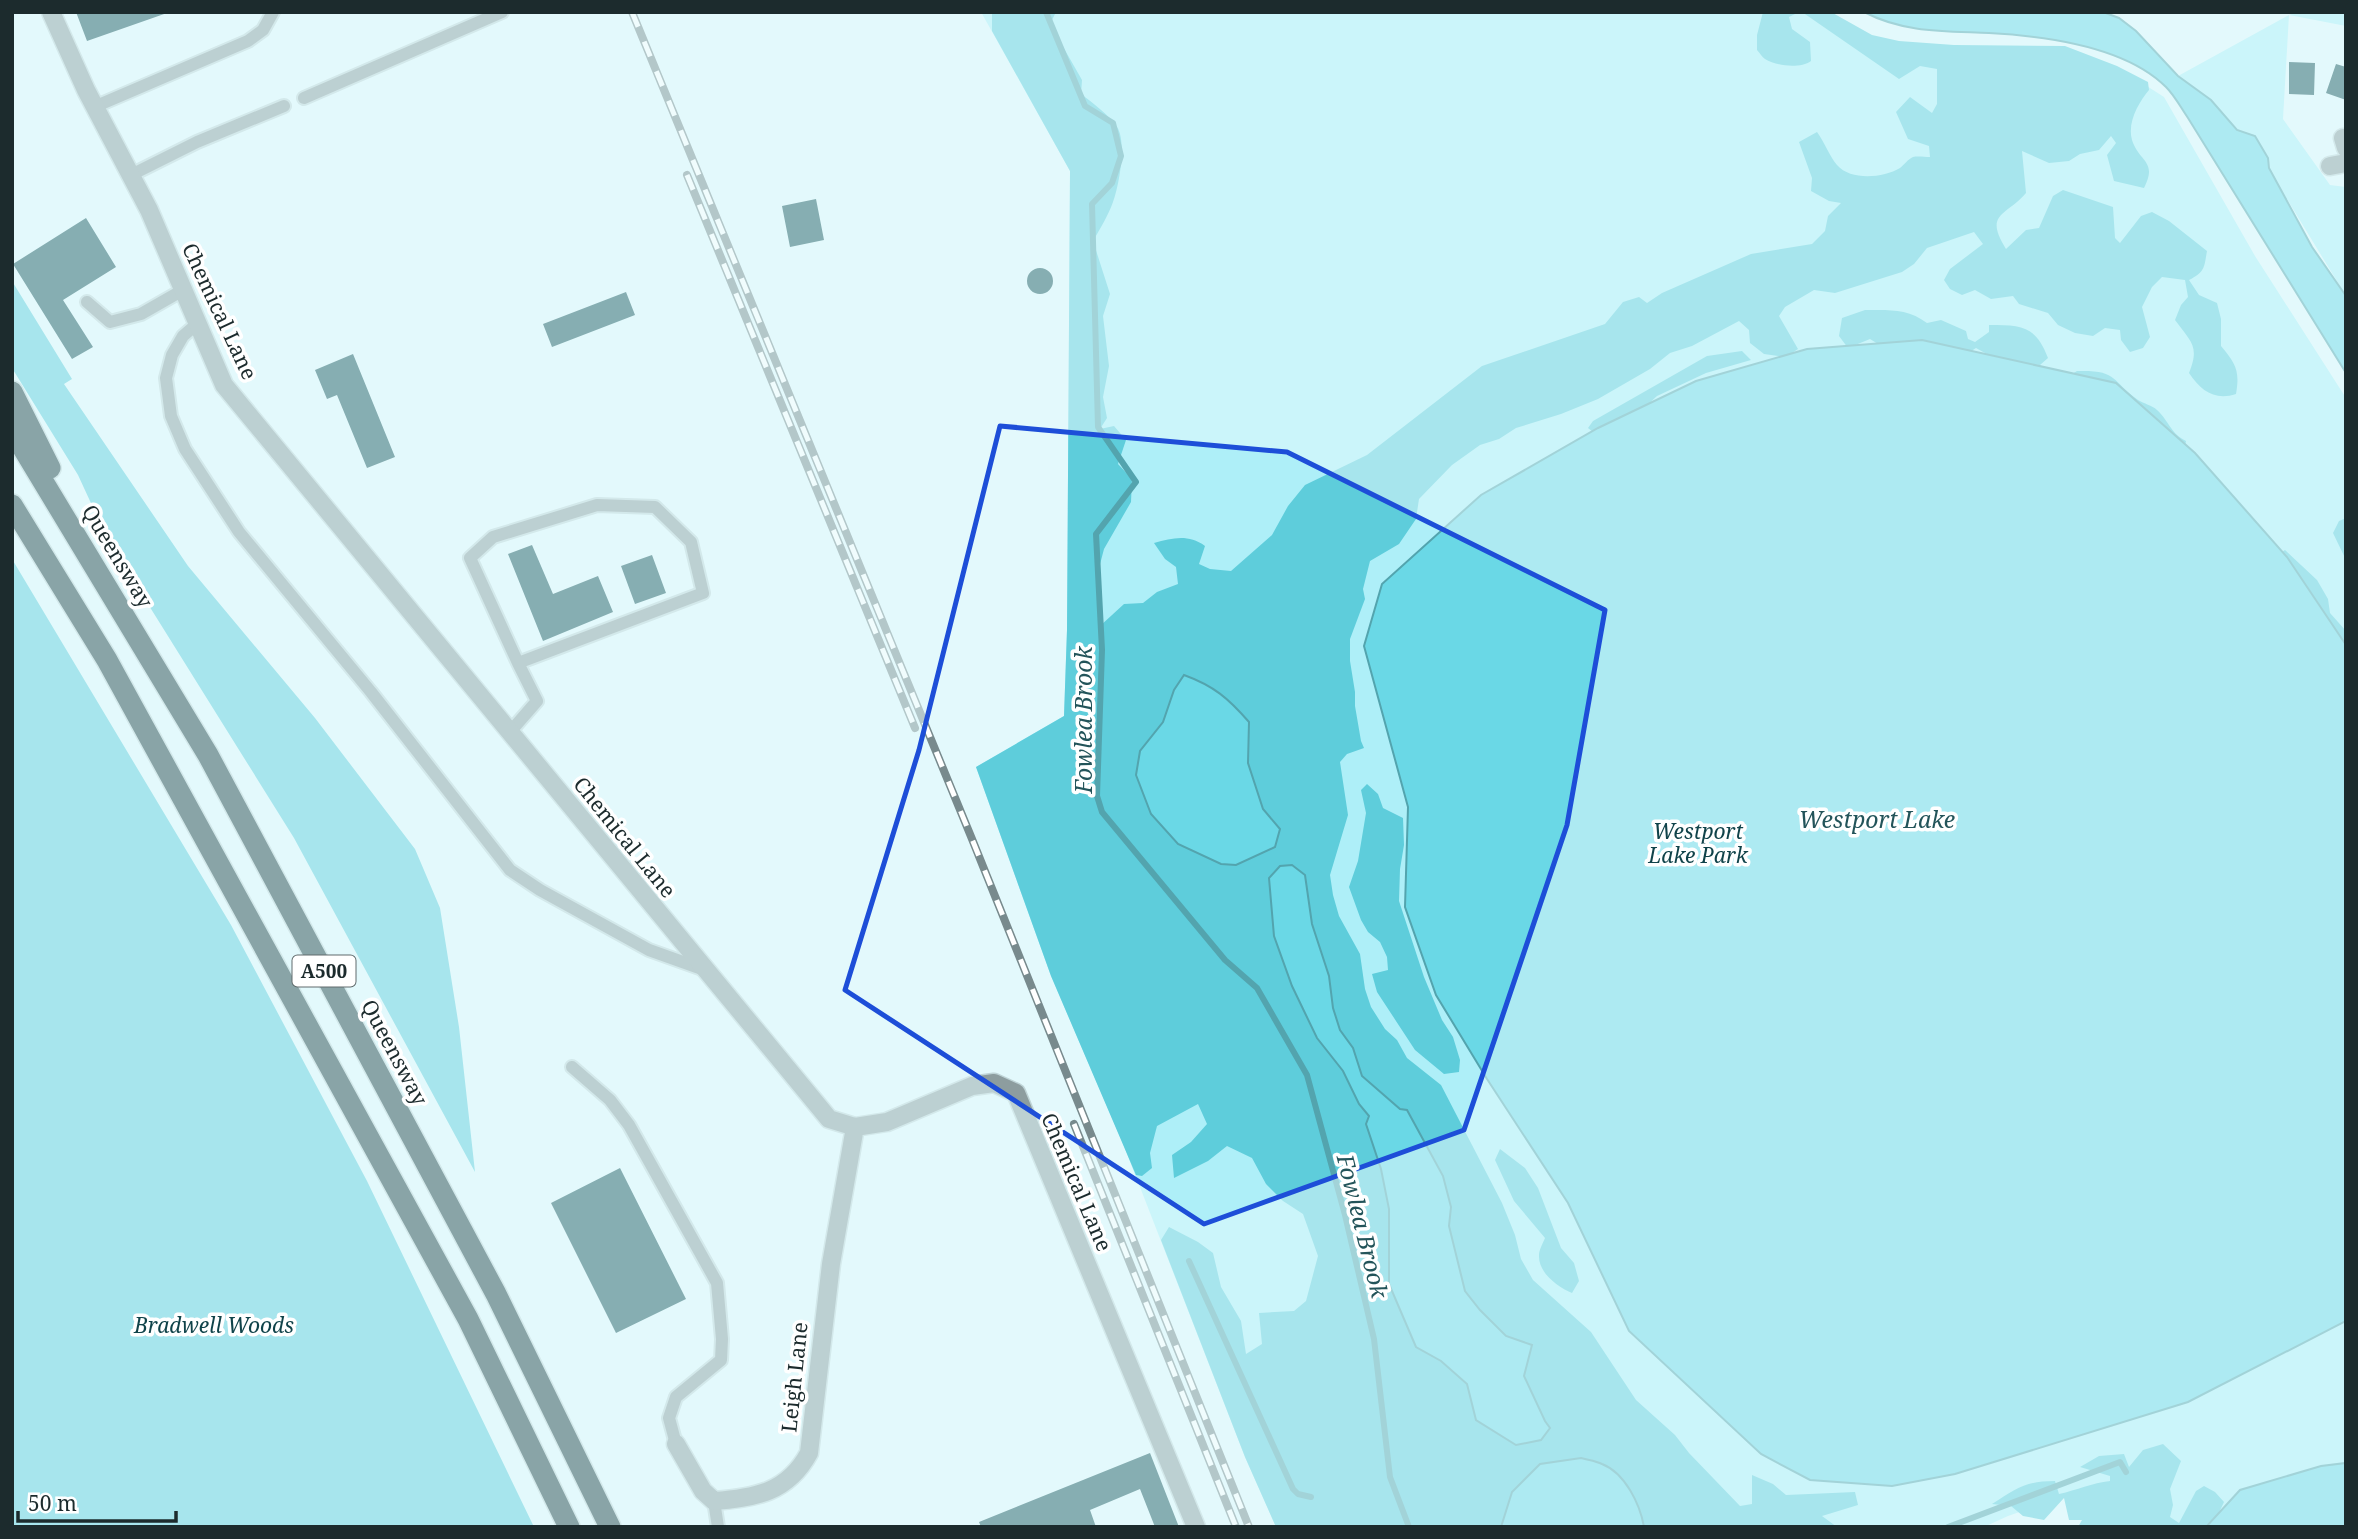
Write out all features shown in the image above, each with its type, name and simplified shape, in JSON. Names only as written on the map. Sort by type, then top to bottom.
[{"type":"highway","points":[[12,392],[109,588]]},
{"type":"highway","name":"Queensway","points":[[12,430],[208,755],[490,1282],[610,1527]]},
{"type":"highway","name":"A500","points":[[12,505],[107,660],[448,1283],[569,1527]]},
{"type":"street","name":"Chemical Lane","points":[[51,12],[94,107],[149,209],[224,385],[829,1119],[855,1127],[887,1122],[972,1086],[994,1083],[1016,1093],[1196,1527]]},
{"type":"street","name":"Leigh Lane","points":[[714,1501],[761,1495],[800,1470],[809,1453],[831,1264],[855,1127]]},
{"type":"street","points":[[676,1444],[703,1491],[714,1501]]},
{"type":"lane","points":[[94,107],[248,41],[262,30],[273,12]]},
{"type":"lane","points":[[304,98],[502,12]]},
{"type":"lane","points":[[131,175],[197,142],[284,106]]},
{"type":"lane","points":[[87,302],[110,322],[141,314],[183,290]]},
{"type":"lane","points":[[198,323],[183,336],[172,355],[166,379],[171,416],[185,449],[239,532],[371,692],[510,870],[540,890],[649,950],[705,970]]},
{"type":"lane","points":[[510,732],[537,701],[518,663],[470,558],[492,537],[597,505],[655,508],[691,542],[703,593],[518,663]]},
{"type":"lane","points":[[572,1067],[610,1100],[629,1125],[717,1283],[721,1360],[676,1397],[669,1418],[676,1444]]},
{"type":"lane","points":[[714,1501],[718,1527]]},
{"type":"highlighted area","points":[[1000,426],[1287,452],[1605,610],[1567,825],[1464,1130],[1204,1224],[845,990],[919,750]]},
{"type":"green space","name":"Westport Lake Park","points":[[981,12],[1824,12],[1864,35],[1901,47],[2139,81],[2164,97],[2255,256],[2346,398],[2346,1527],[2123,1527],[2122,1477],[2008,1516],[1984,1527],[1276,1527],[1245,1457],[1124,1146],[1051,976],[976,767],[1064,716],[1067,630],[1070,171]]},
{"type":"green space","points":[[992,12],[1056,12],[1050,24],[1082,80],[1081,94],[1109,118],[1120,134],[1121,164],[1115,195],[1093,241],[1110,294],[1103,316],[1109,366],[1103,397],[1107,418],[1100,429],[1114,426],[1126,440],[1118,464],[1132,479],[1131,502],[1104,549],[1099,568],[1097,589],[1100,626],[1124,604],[1143,603],[1157,592],[1178,584],[1176,567],[1165,559],[1154,543],[1186,538],[1199,542],[1205,546],[1199,564],[1210,569],[1231,571],[1272,535],[1288,506],[1305,485],[1367,455],[1482,366],[1605,324],[1623,302],[1639,297],[1647,303],[1662,293],[1751,254],[1812,244],[1825,231],[1828,216],[1841,203],[1829,201],[1811,191],[1812,178],[1799,142],[1817,132],[1837,165],[1850,174],[1859,176],[1885,174],[1900,168],[1913,157],[1930,157],[1929,146],[1908,139],[1896,112],[1910,97],[1932,113],[1937,104],[1937,69],[1920,66],[1899,79],[1802,12],[1831,12],[1872,35],[1899,41],[1954,45],[2065,46],[2117,66],[2148,82],[2149,90],[2138,106],[2131,126],[2132,140],[2148,167],[2148,179],[2144,188],[2114,181],[2107,155],[2116,143],[2111,136],[2099,150],[2080,154],[2069,161],[2049,163],[2022,151],[2026,193],[2000,216],[1997,228],[2006,249],[2026,230],[2039,228],[2053,196],[2063,190],[2113,207],[2115,238],[2120,243],[2141,216],[2152,212],[2169,221],[2207,251],[2203,269],[2189,280],[2199,295],[2217,303],[2221,319],[2221,346],[2237,373],[2236,394],[2221,396],[2209,393],[2198,385],[2189,373],[2194,350],[2175,320],[2181,305],[2188,297],[2185,280],[2162,277],[2152,287],[2142,307],[2150,337],[2143,348],[2130,352],[2121,340],[2120,330],[2105,328],[2093,336],[2075,333],[2058,325],[2048,313],[2019,304],[2013,296],[1991,299],[1975,290],[1962,295],[1950,289],[1944,280],[1950,269],[1983,244],[1974,232],[1927,248],[1914,264],[1902,272],[1835,293],[1814,290],[1785,307],[1779,316],[1798,349],[1786,357],[1764,354],[1750,343],[1749,330],[1739,321],[1692,346],[1670,353],[1650,369],[1598,399],[1516,428],[1499,439],[1480,445],[1452,465],[1419,499],[1416,519],[1399,544],[1370,561],[1363,589],[1365,599],[1350,639],[1355,706],[1364,748],[1347,754],[1340,762],[1348,815],[1330,875],[1339,916],[1360,954],[1365,989],[1371,1007],[1385,1029],[1397,1040],[1407,1058],[1441,1085],[1502,1203],[1521,1259],[1533,1280],[1591,1332],[1636,1400],[1675,1435],[1740,1506],[1752,1504],[1752,1475],[1773,1484],[1786,1495],[1855,1492],[1858,1505],[1822,1516],[1837,1527],[1276,1527],[1245,1457],[1161,1240],[1169,1227],[1213,1253],[1221,1287],[1241,1321],[1246,1354],[1262,1344],[1259,1313],[1294,1311],[1306,1301],[1318,1256],[1303,1214],[1283,1201],[1266,1184],[1252,1158],[1227,1146],[1208,1161],[1174,1178],[1172,1155],[1191,1142],[1207,1124],[1198,1104],[1157,1126],[1150,1153],[1152,1168],[1142,1176],[1136,1175],[1051,976],[976,767],[1064,716],[1067,630],[1070,171],[992,31]]},
{"type":"green space","points":[[1763,12],[1799,12],[1789,17],[1792,29],[1810,42],[1811,61],[1788,66],[1763,57],[1757,50],[1757,35]]},
{"type":"green space","points":[[2297,12],[2346,12],[2346,26],[2289,15]]},
{"type":"green space","points":[[2289,15],[2283,119],[2330,185],[2346,187],[2346,296],[2271,173],[2268,158],[2255,136],[2237,130],[2211,100],[2178,76]]},
{"type":"green space","points":[[12,281],[72,379],[64,384],[188,566],[315,718],[415,849],[440,908],[459,1027],[475,1172],[294,838],[108,540],[78,475],[12,368]]},
{"type":"green space","points":[[1865,310],[1905,312],[1927,323],[1941,320],[1966,331],[1968,339],[1975,342],[1989,332],[1989,325],[2019,327],[2033,333],[2048,358],[2040,365],[2023,364],[1999,359],[1976,348],[1965,355],[1883,347],[1870,339],[1848,348],[1839,336],[1842,318]]},
{"type":"green space","points":[[1742,351],[1751,360],[1706,373],[1657,396],[1644,408],[1598,436],[1588,428],[1593,421],[1707,356]]},
{"type":"green space","points":[[2077,371],[2107,374],[2138,400],[2155,408],[2177,435],[2186,441],[2184,451],[2072,374]]},
{"type":"green space","points":[[2346,518],[2346,560],[2333,533],[2339,521]]},
{"type":"green space","points":[[2285,550],[2317,580],[2328,599],[2330,613],[2346,631],[2346,661],[2274,557]]},
{"type":"green space","name":"Bradwell Woods","points":[[12,559],[231,925],[367,1181],[534,1527],[12,1527]]},
{"type":"green space","points":[[1367,784],[1378,794],[1383,808],[1403,818],[1404,845],[1399,901],[1424,977],[1442,1020],[1453,1037],[1460,1060],[1459,1072],[1444,1074],[1415,1050],[1377,992],[1372,974],[1388,970],[1387,957],[1380,942],[1368,932],[1361,920],[1349,887],[1358,861],[1366,813],[1361,790]]},
{"type":"green space","points":[[1500,1149],[1525,1168],[1538,1188],[1561,1248],[1574,1263],[1579,1281],[1572,1293],[1555,1283],[1542,1268],[1539,1253],[1545,1238],[1514,1201],[1495,1160]]},
{"type":"green space","points":[[2163,1444],[2181,1461],[2170,1489],[2173,1505],[2170,1517],[2179,1523],[2196,1491],[2204,1486],[2215,1492],[2224,1502],[2209,1527],[2078,1527],[2082,1520],[2069,1520],[2064,1498],[2044,1520],[2023,1516],[2011,1506],[1992,1504],[2015,1490],[2036,1482],[2055,1481],[2059,1494],[2110,1481],[2110,1476],[2080,1467],[2099,1456],[2124,1454],[2129,1467],[2143,1450]]},
{"type":"water","points":[[1864,12],[2103,12],[2119,18],[2136,31],[2178,76],[2211,100],[2237,130],[2255,136],[2268,158],[2269,168],[2312,247],[2346,296],[2346,373],[2178,102],[2166,87],[2149,73],[2107,53],[2083,46],[2035,37],[1910,27],[1894,24]]},
{"type":"water","name":"Westport Lake","points":[[1922,340],[2116,383],[2195,453],[2287,557],[2346,645],[2346,1321],[2188,1402],[1955,1474],[1892,1486],[1810,1480],[1761,1454],[1629,1331],[1568,1203],[1436,995],[1405,907],[1408,807],[1364,646],[1382,584],[1481,495],[1598,428],[1696,381],[1807,349]]},
{"type":"water","points":[[1184,675],[1220,694],[1249,722],[1248,763],[1263,809],[1280,829],[1275,847],[1236,865],[1221,864],[1178,844],[1151,814],[1136,775],[1140,751],[1163,722],[1174,690]]},
{"type":"water","points":[[1292,865],[1305,875],[1312,924],[1329,976],[1333,1008],[1340,1030],[1353,1048],[1362,1076],[1400,1109],[1407,1110],[1443,1176],[1451,1207],[1449,1226],[1465,1291],[1506,1336],[1532,1345],[1524,1376],[1550,1428],[1541,1440],[1516,1445],[1476,1420],[1467,1384],[1441,1361],[1416,1347],[1389,1284],[1389,1209],[1381,1169],[1366,1124],[1369,1116],[1359,1104],[1343,1071],[1317,1038],[1292,986],[1274,936],[1269,878],[1280,866]]},
{"type":"water","points":[[1581,1458],[1602,1464],[1618,1474],[1635,1499],[1644,1527],[1501,1527],[1512,1492],[1540,1464]]},
{"type":"water","points":[[2346,1463],[2346,1527],[2206,1527],[2240,1490],[2321,1466]]},
{"type":"building","points":[[76,12],[167,12],[167,13],[87,41]]},
{"type":"building","points":[[2289,62],[2315,63],[2314,95],[2289,94]]},
{"type":"building","points":[[2336,64],[2346,67],[2346,100],[2326,93]]},
{"type":"building","points":[[816,199],[824,240],[790,247],[782,206]]},
{"type":"building","points":[[86,218],[116,267],[63,300],[93,347],[72,359],[13,264]]},
{"type":"building","points":[[1040,268],[1049,272],[1053,281],[1049,290],[1040,294],[1031,290],[1027,281],[1031,272]]},
{"type":"building","points":[[626,292],[635,315],[552,347],[543,324]]},
{"type":"building","points":[[353,354],[395,457],[367,468],[337,395],[327,399],[315,370]]},
{"type":"building","points":[[532,545],[553,594],[598,576],[613,612],[543,641],[508,554]]},
{"type":"building","points":[[652,555],[666,593],[635,604],[621,566]]},
{"type":"building","points":[[620,1168],[686,1299],[616,1333],[551,1203]]},
{"type":"building","points":[[1150,1453],[1179,1527],[1155,1527],[1140,1489],[1090,1510],[1096,1527],[981,1527],[979,1522]]},
{"type":"waterway","name":"Fowlea Brook","points":[[1046,12],[1085,106],[1113,123],[1121,156],[1112,183],[1092,204],[1098,427],[1136,482],[1096,534],[1102,650],[1097,796],[1102,812],[1225,960],[1257,988],[1307,1075],[1345,1215],[1374,1339],[1390,1477],[1409,1527]]},
{"type":"waterway","points":[[1189,1261],[1293,1489],[1298,1494],[1311,1497]]},
{"type":"waterway","points":[[1948,1527],[2120,1462],[2126,1472]]},
{"type":"railway","points":[[632,12],[972,839],[1249,1527]]},
{"type":"railway","points":[[687,175],[915,728]]},
{"type":"railway","points":[[1074,1124],[1236,1527]]}]
